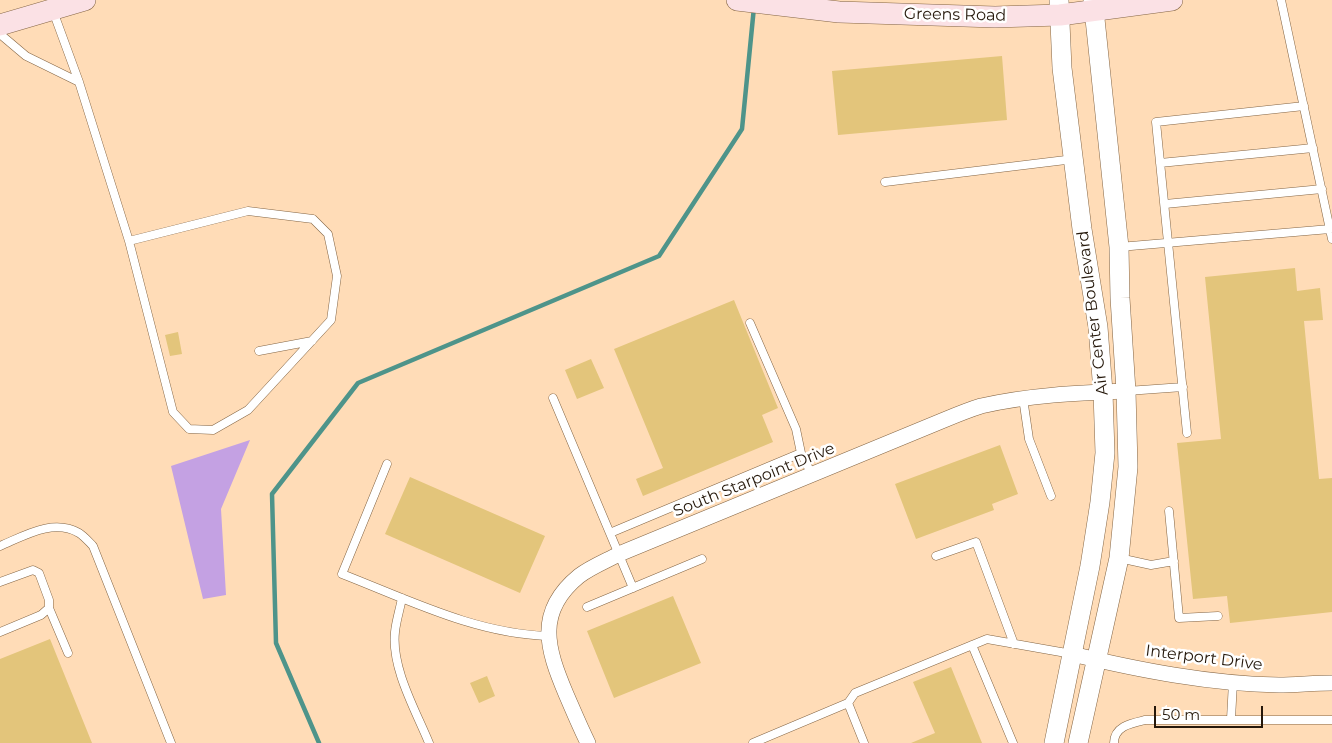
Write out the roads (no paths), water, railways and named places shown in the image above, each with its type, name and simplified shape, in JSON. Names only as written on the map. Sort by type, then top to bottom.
[{"type":"main road","points":[[0,25],[85,0]]},
{"type":"main road","name":"Greens Road","points":[[740,0],[839,12],[995,16],[1060,7],[1172,0]]},
{"type":"street","name":"Air Center Boulevard","points":[[1078,743],[1119,558],[1128,467],[1119,248],[1093,5]]},
{"type":"street","name":"Air Center Boulevard","points":[[1054,743],[1090,566],[1105,453],[1104,392],[1098,327],[1082,229],[1062,68],[1060,7]]},
{"type":"street","name":"South Starpoint Drive","points":[[588,743],[554,666],[548,636],[550,617],[558,599],[580,575],[619,554],[979,407],[1023,398],[1062,393],[1126,391]]},
{"type":"street","name":"Interport Drive","points":[[1072,654],[1186,676],[1233,682],[1279,685],[1332,683]]},
{"type":"lane","points":[[1282,0],[1332,239]]},
{"type":"lane","points":[[52,10],[79,82],[130,241],[173,412],[189,429],[213,430],[248,410],[331,320],[337,276],[328,234],[313,219],[248,211],[130,241]]},
{"type":"lane","points":[[0,34],[26,56],[79,82]]},
{"type":"lane","points":[[1187,433],[1156,122],[1304,106]]},
{"type":"lane","points":[[1160,162],[1313,148]]},
{"type":"lane","points":[[885,182],[1074,159]]},
{"type":"lane","points":[[1165,204],[1322,189]]},
{"type":"lane","points":[[1119,248],[1330,229]]},
{"type":"lane","points":[[750,323],[796,429],[801,452],[812,475]]},
{"type":"lane","points":[[259,351],[312,341]]},
{"type":"lane","points":[[1126,391],[1182,387]]},
{"type":"lane","points":[[553,398],[633,588]]},
{"type":"lane","points":[[1023,398],[1029,439],[1051,496]]},
{"type":"lane","points":[[610,532],[801,452]]},
{"type":"lane","points":[[387,464],[342,574],[486,628],[529,636],[548,636]]},
{"type":"lane","points":[[1169,511],[1179,618],[1218,616]]},
{"type":"lane","points":[[0,546],[42,528],[63,527],[79,533],[93,546],[171,743]]},
{"type":"lane","points":[[936,556],[976,542],[1014,644]]},
{"type":"lane","points":[[1119,558],[1151,565],[1174,561]]},
{"type":"lane","points":[[587,607],[702,559]]},
{"type":"lane","points":[[0,582],[33,570],[39,573],[50,608],[68,653]]},
{"type":"lane","points":[[402,598],[394,633],[397,659],[402,677],[429,743]]},
{"type":"lane","points":[[0,632],[41,615],[50,608]]},
{"type":"lane","points":[[753,743],[848,703],[855,692],[987,639],[1072,654]]},
{"type":"lane","points":[[972,644],[1013,743]]},
{"type":"lane","points":[[1231,720],[1233,682]]},
{"type":"lane","points":[[848,703],[864,743]]},
{"type":"lane","points":[[1114,743],[1118,730],[1127,724],[1145,720],[1332,720]]},
{"type":"waterway","points":[[319,743],[276,643],[272,494],[358,383],[659,256],[742,129],[754,7]]}]
